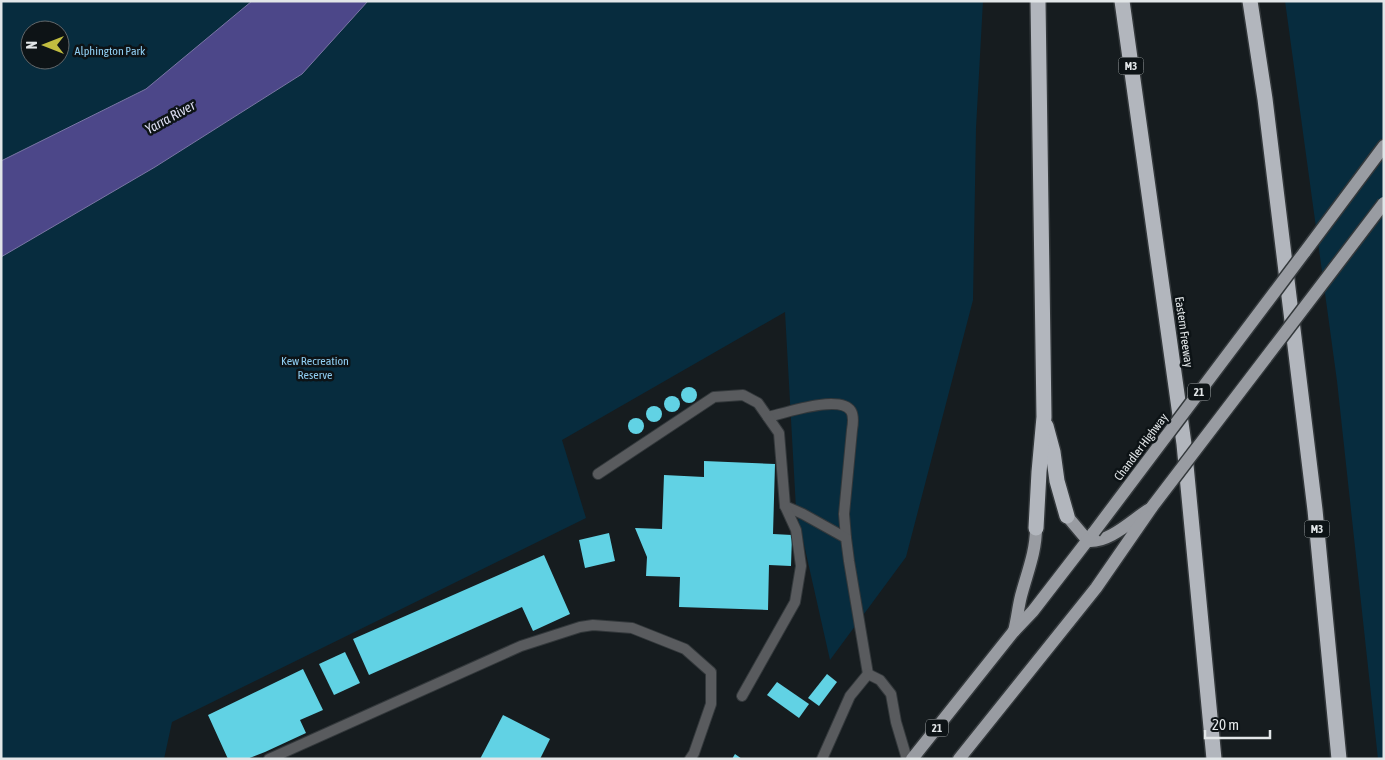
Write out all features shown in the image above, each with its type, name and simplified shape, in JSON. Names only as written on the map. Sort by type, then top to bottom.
[{"type":"highway","points":[[1036,528],[1044,418],[1038,1]]},
{"type":"highway","name":"Eastern Freeway","points":[[1122,1],[1184,444],[1214,759]]},
{"type":"highway","name":"M3","points":[[1250,1],[1266,108],[1315,510],[1339,759]]},
{"type":"highway","points":[[1044,418],[1053,452],[1057,481],[1067,516]]},
{"type":"main road","name":"Chandler Highway","points":[[912,759],[1014,631],[1033,611],[1092,538],[1384,146]]},
{"type":"main road","name":"21","points":[[959,759],[1096,588],[1152,507],[1384,202]]},
{"type":"main road","points":[[1067,516],[1092,538],[1111,535],[1152,507]]},
{"type":"main road","points":[[1014,631],[1021,596],[1031,563],[1036,528]]},
{"type":"lane","points":[[598,474],[714,398],[743,395],[758,403],[779,433],[785,506],[796,530],[801,566],[795,602],[742,696]]},
{"type":"lane","points":[[768,417],[836,403],[844,405],[850,410],[853,417],[844,514],[849,560],[868,674],[850,696],[822,759]]},
{"type":"lane","points":[[785,506],[846,538]]},
{"type":"lane","points":[[270,759],[521,646],[580,627],[593,626],[632,628],[685,649],[710,672],[711,704],[694,753],[690,759]]},
{"type":"lane","points":[[868,674],[880,680],[891,694],[896,722],[907,759]]},
{"type":"green space","name":"Alphington Park","points":[[1,1],[252,1],[146,89],[1,161]]},
{"type":"green space","name":"Kew Recreation Reserve","points":[[368,1],[983,1],[976,128],[973,300],[906,557],[830,660],[796,509],[785,312],[562,440],[586,518],[172,722],[164,759],[1,759],[1,257],[155,167],[302,74]]},
{"type":"green space","points":[[1285,1],[1384,1],[1384,759],[1378,759],[1337,381]]},
{"type":"water","name":"Yarra River","points":[[252,1],[368,1],[302,74],[155,167],[1,257],[1,161],[146,89]]},
{"type":"building","points":[[689,387],[695,389],[697,395],[695,401],[689,403],[683,401],[681,395],[683,389]]},
{"type":"building","points":[[672,396],[678,398],[680,404],[678,410],[672,412],[666,410],[664,404],[666,398]]},
{"type":"building","points":[[654,406],[660,408],[662,414],[660,420],[654,422],[648,420],[646,414],[648,408]]},
{"type":"building","points":[[636,418],[642,420],[644,426],[642,432],[636,434],[630,432],[628,426],[630,420]]},
{"type":"building","points":[[704,461],[775,464],[773,534],[792,535],[791,566],[769,565],[768,610],[679,607],[680,577],[646,576],[647,557],[635,528],[662,529],[664,475],[704,477]]},
{"type":"building","points":[[609,533],[615,561],[585,568],[579,540]]},
{"type":"building","points":[[544,555],[570,614],[533,631],[522,607],[369,675],[353,639]]},
{"type":"building","points":[[345,652],[360,683],[334,695],[319,664]]},
{"type":"building","points":[[303,669],[323,710],[300,720],[306,733],[247,759],[228,759],[208,715]]},
{"type":"building","points":[[827,674],[837,682],[819,706],[808,698]]},
{"type":"building","points":[[777,682],[809,704],[799,718],[767,695]]},
{"type":"building","points":[[503,715],[550,739],[540,759],[480,759]]},
{"type":"building","points":[[735,754],[742,759],[732,759]]}]
